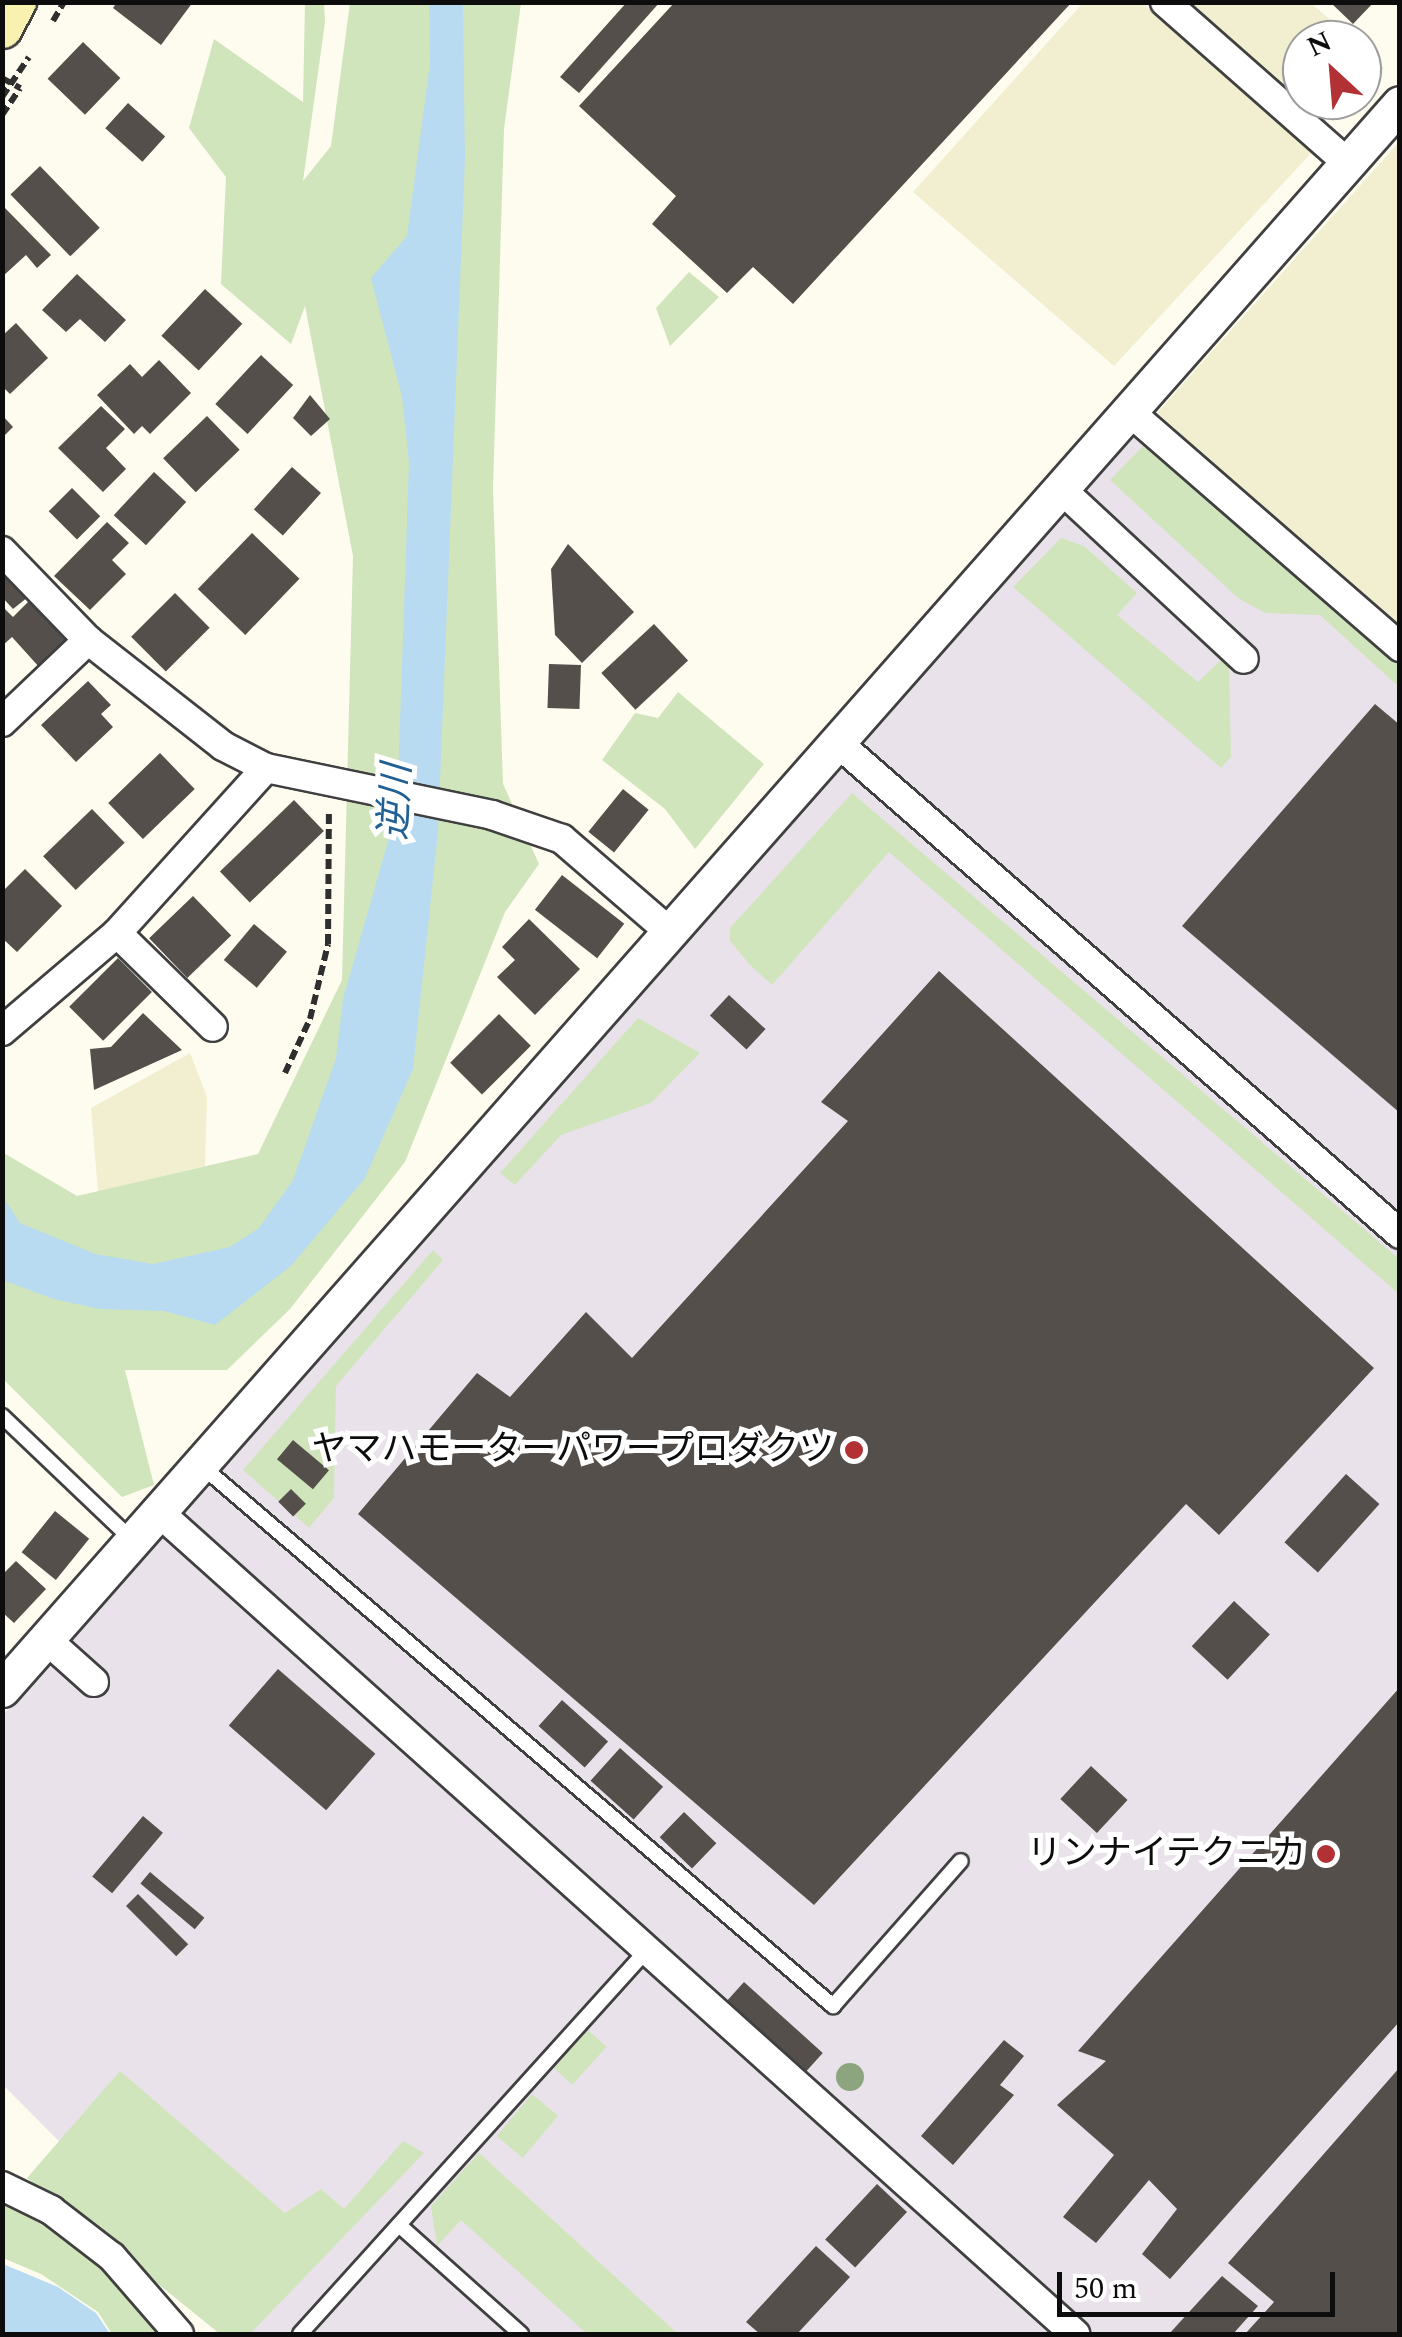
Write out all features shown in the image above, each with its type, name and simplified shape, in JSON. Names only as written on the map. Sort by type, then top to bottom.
[{"type":"main road","points":[[2,28],[16,2]]},
{"type":"street","points":[[1164,2],[1349,164]]},
{"type":"street","points":[[2,1689],[204,1468],[1400,104]]},
{"type":"street","points":[[1131,413],[1400,646]]},
{"type":"street","points":[[1062,490],[1244,658]]},
{"type":"street","points":[[2,550],[88,640],[210,736],[266,768],[492,814],[562,839],[672,934]]},
{"type":"street","points":[[2,722],[88,640]]},
{"type":"street","points":[[838,743],[1400,1234]]},
{"type":"street","points":[[2,1031],[116,933],[266,768]]},
{"type":"street","points":[[116,933],[213,1027]]},
{"type":"street","points":[[162,1515],[1075,2334]]},
{"type":"street","points":[[48,1640],[94,1682]]},
{"type":"street","points":[[2,2186],[51,2210],[112,2258],[180,2334]]},
{"type":"lane","points":[[2,1416],[136,1544]]},
{"type":"lane","points":[[204,1468],[833,2006],[961,1862]]},
{"type":"lane","points":[[300,2334],[647,1950]]},
{"type":"lane","points":[[400,2225],[521,2334]]},
{"type":"path","points":[[2,78],[20,88],[2,115]]},
{"type":"path","points":[[285,1073],[310,1019],[328,944],[316,777]]},
{"type":"shaded area","points":[[1083,3],[1142,3],[1313,151],[1114,366],[913,192]]},
{"type":"shaded area","points":[[1185,3],[1311,3],[1330,20],[1282,20],[1282,85]]},
{"type":"shaded area","points":[[1399,142],[1399,626],[1157,413]]},
{"type":"shaded area","points":[[1138,429],[1399,658],[1399,2334],[251,2334],[3,2085],[3,1715]]},
{"type":"shaded area","points":[[190,1053],[207,1097],[205,1166],[98,1192],[91,1108]]},
{"type":"green space","points":[[305,3],[324,3],[325,22],[303,181],[331,146],[350,3],[521,3],[504,129],[493,488],[503,784],[539,864],[505,912],[405,1162],[290,1309],[227,1370],[125,1370],[154,1485],[122,1497],[3,1379],[2,1152],[77,1196],[258,1154],[342,980],[353,556],[305,306],[291,344],[221,284],[226,177],[189,128],[214,39],[303,102]]},
{"type":"green space","points":[[689,272],[719,297],[670,346],[656,308]]},
{"type":"green space","points":[[1143,446],[1399,664],[1399,687],[1320,615],[1265,613],[1238,598],[1110,480]]},
{"type":"green space","points":[[1061,538],[1084,546],[1137,593],[1117,615],[1198,682],[1221,660],[1229,667],[1231,757],[1221,768],[1013,587]]},
{"type":"green space","points":[[678,692],[764,764],[695,849],[665,809],[602,760],[635,713],[658,718]]},
{"type":"green space","points":[[852,793],[1399,1259],[1399,1294],[889,852],[772,985],[750,965],[730,941],[730,928]]},
{"type":"green space","points":[[638,1018],[700,1053],[651,1103],[561,1135],[515,1185],[500,1173]]},
{"type":"green space","points":[[433,1250],[443,1260],[336,1386],[334,1498],[309,1528],[243,1470]]},
{"type":"green space","points":[[588,2030],[607,2047],[572,2085],[554,2068]]},
{"type":"green space","points":[[120,2071],[285,2213],[321,2189],[344,2209],[403,2141],[424,2153],[250,2334],[220,2334],[27,2178]]},
{"type":"green space","points":[[532,2094],[558,2116],[523,2158],[497,2136]]},
{"type":"green space","points":[[479,2153],[677,2333],[587,2334],[461,2220],[437,2246],[431,2206]]},
{"type":"green space","points":[[2,2193],[110,2262],[173,2334],[112,2334],[98,2312],[41,2274],[3,2258]]},
{"type":"water","points":[[429,3],[463,3],[465,159],[438,832],[413,1069],[365,1178],[291,1266],[215,1325],[164,1311],[100,1309],[53,1299],[3,1280],[2,1195],[20,1223],[95,1254],[153,1264],[230,1247],[259,1228],[293,1180],[336,1058],[343,999],[397,810],[409,463],[402,397],[371,278],[407,236],[430,63]]},
{"type":"water","points":[[3,2264],[58,2287],[96,2313],[110,2334],[3,2334]]},
{"type":"building","points":[[117,2],[193,2],[161,45],[113,8]]},
{"type":"building","points":[[627,2],[660,2],[579,93],[560,77]]},
{"type":"building","points":[[675,2],[1072,2],[793,304],[753,267],[727,293],[652,224],[676,196],[579,106]]},
{"type":"building","points":[[1330,2],[1374,2],[1357,20],[1349,20]]},
{"type":"building","points":[[83,42],[120,78],[85,115],[48,79]]},
{"type":"building","points":[[128,103],[165,136],[142,162],[105,128]]},
{"type":"building","points":[[40,166],[100,228],[70,256],[11,194]]},
{"type":"building","points":[[5,208],[51,255],[37,268],[26,255],[2,277]]},
{"type":"building","points":[[77,274],[126,320],[105,342],[80,319],[66,332],[42,310]]},
{"type":"building","points":[[205,289],[242,324],[199,371],[161,336]]},
{"type":"building","points":[[16,323],[48,358],[10,394],[2,386],[2,336]]},
{"type":"building","points":[[261,355],[293,385],[247,434],[215,404]]},
{"type":"building","points":[[159,360],[191,393],[150,434],[142,426],[134,434],[97,395],[130,364],[142,377]]},
{"type":"building","points":[[310,395],[330,419],[311,436],[293,418]]},
{"type":"building","points":[[101,406],[125,429],[106,448],[126,469],[103,492],[58,448]]},
{"type":"building","points":[[2,415],[13,427],[2,438]]},
{"type":"building","points":[[207,416],[240,450],[196,492],[163,458]]},
{"type":"building","points":[[292,467],[321,493],[283,535],[254,509]]},
{"type":"building","points":[[154,472],[186,502],[146,545],[114,515]]},
{"type":"building","points":[[72,488],[100,516],[77,540],[49,511]]},
{"type":"building","points":[[107,522],[129,543],[112,560],[126,574],[90,610],[54,576]]},
{"type":"building","points":[[252,533],[299,579],[245,635],[198,589]]},
{"type":"building","points":[[568,544],[634,612],[582,663],[555,635],[551,569]]},
{"type":"building","points":[[2,567],[28,597],[13,609],[2,597]]},
{"type":"building","points":[[175,593],[210,628],[166,671],[131,637]]},
{"type":"building","points":[[29,601],[68,643],[40,668],[12,637],[2,646],[2,606],[13,617]]},
{"type":"building","points":[[654,624],[688,661],[635,710],[601,673]]},
{"type":"building","points":[[549,664],[581,665],[579,709],[547,708]]},
{"type":"building","points":[[88,681],[111,705],[101,714],[113,727],[76,762],[41,725]]},
{"type":"building","points":[[1375,704],[1400,725],[1400,1113],[1182,926]]},
{"type":"building","points":[[160,753],[195,789],[143,839],[108,803]]},
{"type":"building","points":[[623,789],[649,810],[614,853],[588,832]]},
{"type":"building","points":[[294,800],[324,831],[250,902],[220,872]]},
{"type":"building","points":[[92,809],[125,843],[76,890],[43,856]]},
{"type":"building","points":[[25,869],[62,906],[17,952],[2,938],[2,892]]},
{"type":"building","points":[[562,875],[624,924],[597,958],[535,910]]},
{"type":"building","points":[[193,896],[231,936],[187,978],[149,938]]},
{"type":"building","points":[[529,919],[580,969],[535,1015],[497,977],[515,960],[502,947]]},
{"type":"building","points":[[254,924],[287,952],[257,988],[224,960]]},
{"type":"building","points":[[118,958],[152,992],[103,1041],[69,1007]]},
{"type":"building","name":"ヤマハモーターパワープロダクツ","points":[[939,971],[1374,1368],[1219,1535],[1186,1504],[814,1905],[358,1514],[477,1373],[510,1397],[586,1312],[632,1358],[848,1121],[821,1102]]},
{"type":"building","points":[[729,995],[766,1029],[746,1050],[710,1015]]},
{"type":"building","points":[[143,1013],[182,1050],[94,1090],[90,1049],[111,1047]]},
{"type":"building","points":[[499,1014],[531,1046],[482,1095],[450,1063]]},
{"type":"building","points":[[293,1440],[329,1470],[313,1489],[277,1459]]},
{"type":"building","points":[[1346,1474],[1379,1504],[1318,1572],[1284,1542]]},
{"type":"building","points":[[291,1489],[306,1504],[293,1517],[278,1502]]},
{"type":"building","points":[[55,1511],[89,1539],[56,1580],[22,1552]]},
{"type":"building","points":[[16,1561],[46,1589],[14,1623],[2,1612],[2,1575]]},
{"type":"building","points":[[1234,1601],[1270,1634],[1228,1680],[1192,1646]]},
{"type":"building","points":[[278,1669],[375,1754],[326,1810],[229,1726]]},
{"type":"building","name":"リンナイテクニカ","points":[[1400,1687],[1400,2021],[1170,2279],[1142,2254],[1177,2209],[1149,2180],[1096,2243],[1063,2217],[1114,2155],[1057,2105],[1106,2061],[1078,2051]]},
{"type":"building","points":[[562,1700],[608,1741],[585,1767],[539,1726]]},
{"type":"building","points":[[620,1748],[663,1787],[634,1820],[591,1781]]},
{"type":"building","points":[[1091,1766],[1128,1800],[1097,1833],[1060,1799]]},
{"type":"building","points":[[684,1812],[716,1843],[692,1868],[660,1837]]},
{"type":"building","points":[[143,1816],[163,1833],[112,1893],[92,1877]]},
{"type":"building","points":[[150,1872],[204,1918],[195,1929],[140,1883]]},
{"type":"building","points":[[138,1894],[188,1944],[176,1956],[126,1906]]},
{"type":"building","points":[[744,1982],[823,2053],[805,2072],[727,2001]]},
{"type":"building","points":[[1004,2040],[1024,2056],[1000,2085],[1014,2095],[953,2165],[921,2136]]},
{"type":"building","points":[[1400,2067],[1400,2334],[1245,2334],[1274,2302],[1228,2263]]},
{"type":"building","points":[[877,2184],[907,2212],[855,2268],[825,2240]]},
{"type":"building","points":[[816,2246],[850,2277],[797,2334],[760,2334],[746,2322]]},
{"type":"building","points":[[1222,2276],[1258,2306],[1233,2334],[1169,2334]]},
{"type":"place","name":"ヤマハモーターパワープロダクツ","points":[[854,1450]]},
{"type":"place","name":"リンナイテクニカ","points":[[1326,1854]]},
{"type":"water label","name":"逆川","points":[[397,802]]}]
